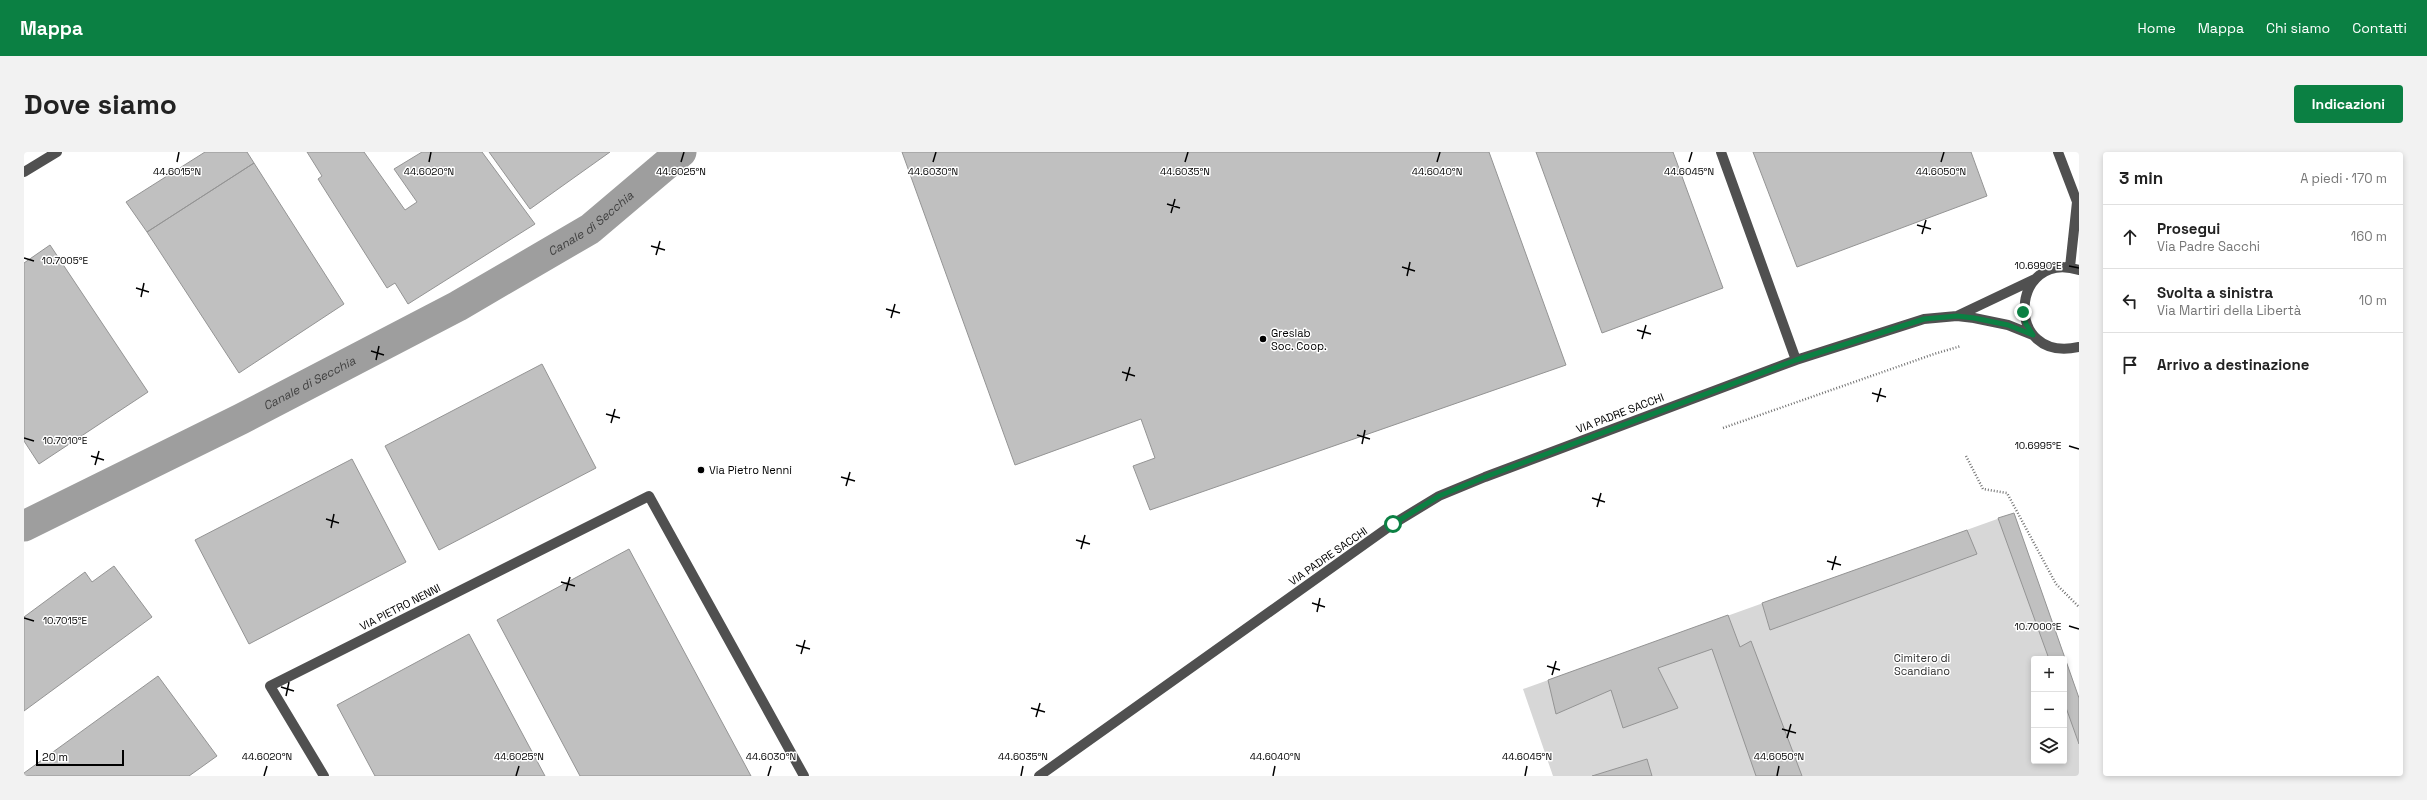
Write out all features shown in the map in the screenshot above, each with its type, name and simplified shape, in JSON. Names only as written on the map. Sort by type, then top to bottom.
[{"type":"street","points":[[24,172],[57,152]]},
{"type":"street","points":[[1721,152],[1796,360]]},
{"type":"street","points":[[2058,152],[2078,204],[2074,269]]},
{"type":"street","name":"VIA PADRE SACCHI","points":[[1957,316],[2036,278],[2046,271],[2074,269]]},
{"type":"street","points":[[2033,335],[2026,324],[2023,312],[2026,293],[2036,278]]},
{"type":"street","name":"VIA PADRE SACCHI","points":[[1039,776],[1393,524],[1439,496],[1492,474],[1796,360],[1924,319],[1957,316],[2008,325],[2033,335],[2042,343],[2054,348],[2067,349]]},
{"type":"street","points":[[2067,349],[2079,347]]},
{"type":"street","points":[[2067,349],[2079,354]]},
{"type":"street","name":"VIA PIETRO NENNI","points":[[324,776],[270,686],[649,496],[804,776]]},
{"type":"path","points":[[1723,428],[1934,354],[1961,346]]},
{"type":"path","points":[[1966,456],[1983,489],[2006,493],[2056,584],[2079,607]]},
{"type":"green space","name":"Cimitero di Scandiano","points":[[2014,513],[2064,656],[2031,656],[2031,764],[2067,764],[2067,664],[2079,698],[2079,776],[1553,776],[1523,689]]},
{"type":"building","points":[[205,152],[247,152],[254,163],[147,232],[126,202]]},
{"type":"building","points":[[307,152],[364,152],[405,210],[417,202],[394,169],[422,152],[482,152],[535,224],[408,304],[395,283],[387,288],[318,179],[322,176]]},
{"type":"building","points":[[489,152],[610,152],[530,209]]},
{"type":"building","name":"Greslab Soc. Coop.","points":[[902,152],[1489,152],[1566,365],[1150,510],[1133,466],[1155,458],[1141,419],[1015,465]]},
{"type":"building","points":[[1536,152],[1673,152],[1723,288],[1602,333]]},
{"type":"building","points":[[1753,152],[1971,152],[1987,196],[1797,267]]},
{"type":"building","points":[[254,163],[344,304],[239,373],[147,232]]},
{"type":"building","points":[[50,245],[148,392],[39,464],[24,441],[24,263]]},
{"type":"building","points":[[542,364],[596,468],[439,550],[385,446]]},
{"type":"building","points":[[352,459],[406,562],[249,644],[195,540]]},
{"type":"building","points":[[2014,513],[2064,656],[2048,656],[1998,518]]},
{"type":"building","points":[[1967,530],[1977,554],[1770,630],[1762,603]]},
{"type":"building","points":[[629,549],[751,776],[580,776],[497,620]]},
{"type":"building","points":[[114,566],[152,617],[24,711],[24,617],[85,572],[92,582]]},
{"type":"building","points":[[1728,615],[1740,647],[1751,641],[1802,776],[1756,776],[1712,649],[1658,668],[1678,708],[1623,728],[1611,690],[1556,714],[1548,680]]},
{"type":"building","points":[[469,634],[545,776],[375,776],[337,705]]},
{"type":"building","points":[[2067,664],[2079,698],[2079,744],[2067,710]]},
{"type":"building","points":[[158,676],[217,756],[189,776],[24,776],[24,773]]},
{"type":"building","points":[[1647,759],[1652,776],[1592,776]]},
{"type":"waterway","name":"Canale di Secchia","points":[[24,526],[241,419],[458,306],[590,229],[681,152]]},
{"type":"place","name":"Greslab Soc. Coop.","points":[[1263,339]]},
{"type":"place","name":"Via Pietro Nenni","points":[[701,470]]},
{"type":"route","points":[[1393,524],[1439,496],[1485,477],[1796,360],[1924,319],[1957,316],[1974,318],[2008,325],[2033,335],[2026,324],[2023,312]]}]
